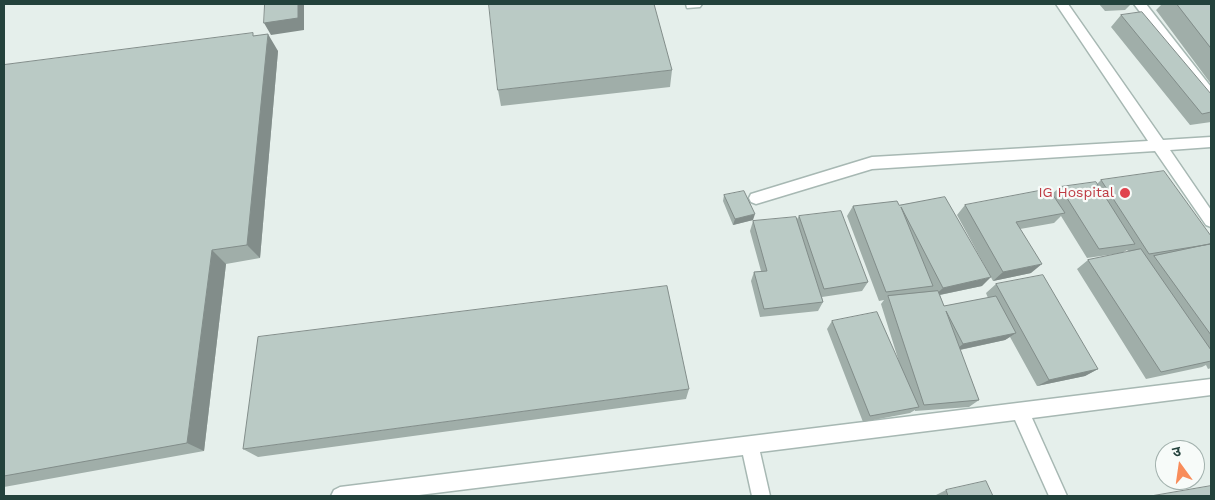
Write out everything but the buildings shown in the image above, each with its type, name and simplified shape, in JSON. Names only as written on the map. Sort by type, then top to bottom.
[{"type":"street","points":[[1062,4],[1161,145],[1211,221]]},
{"type":"street","points":[[1140,4],[1211,96]]},
{"type":"street","points":[[756,198],[872,163],[1211,142]]},
{"type":"street","points":[[340,496],[1211,387]]},
{"type":"street","points":[[1020,412],[1058,496]]},
{"type":"street","points":[[750,445],[761,496]]},
{"type":"place","name":"IG Hospital","points":[[1125,193]]}]
